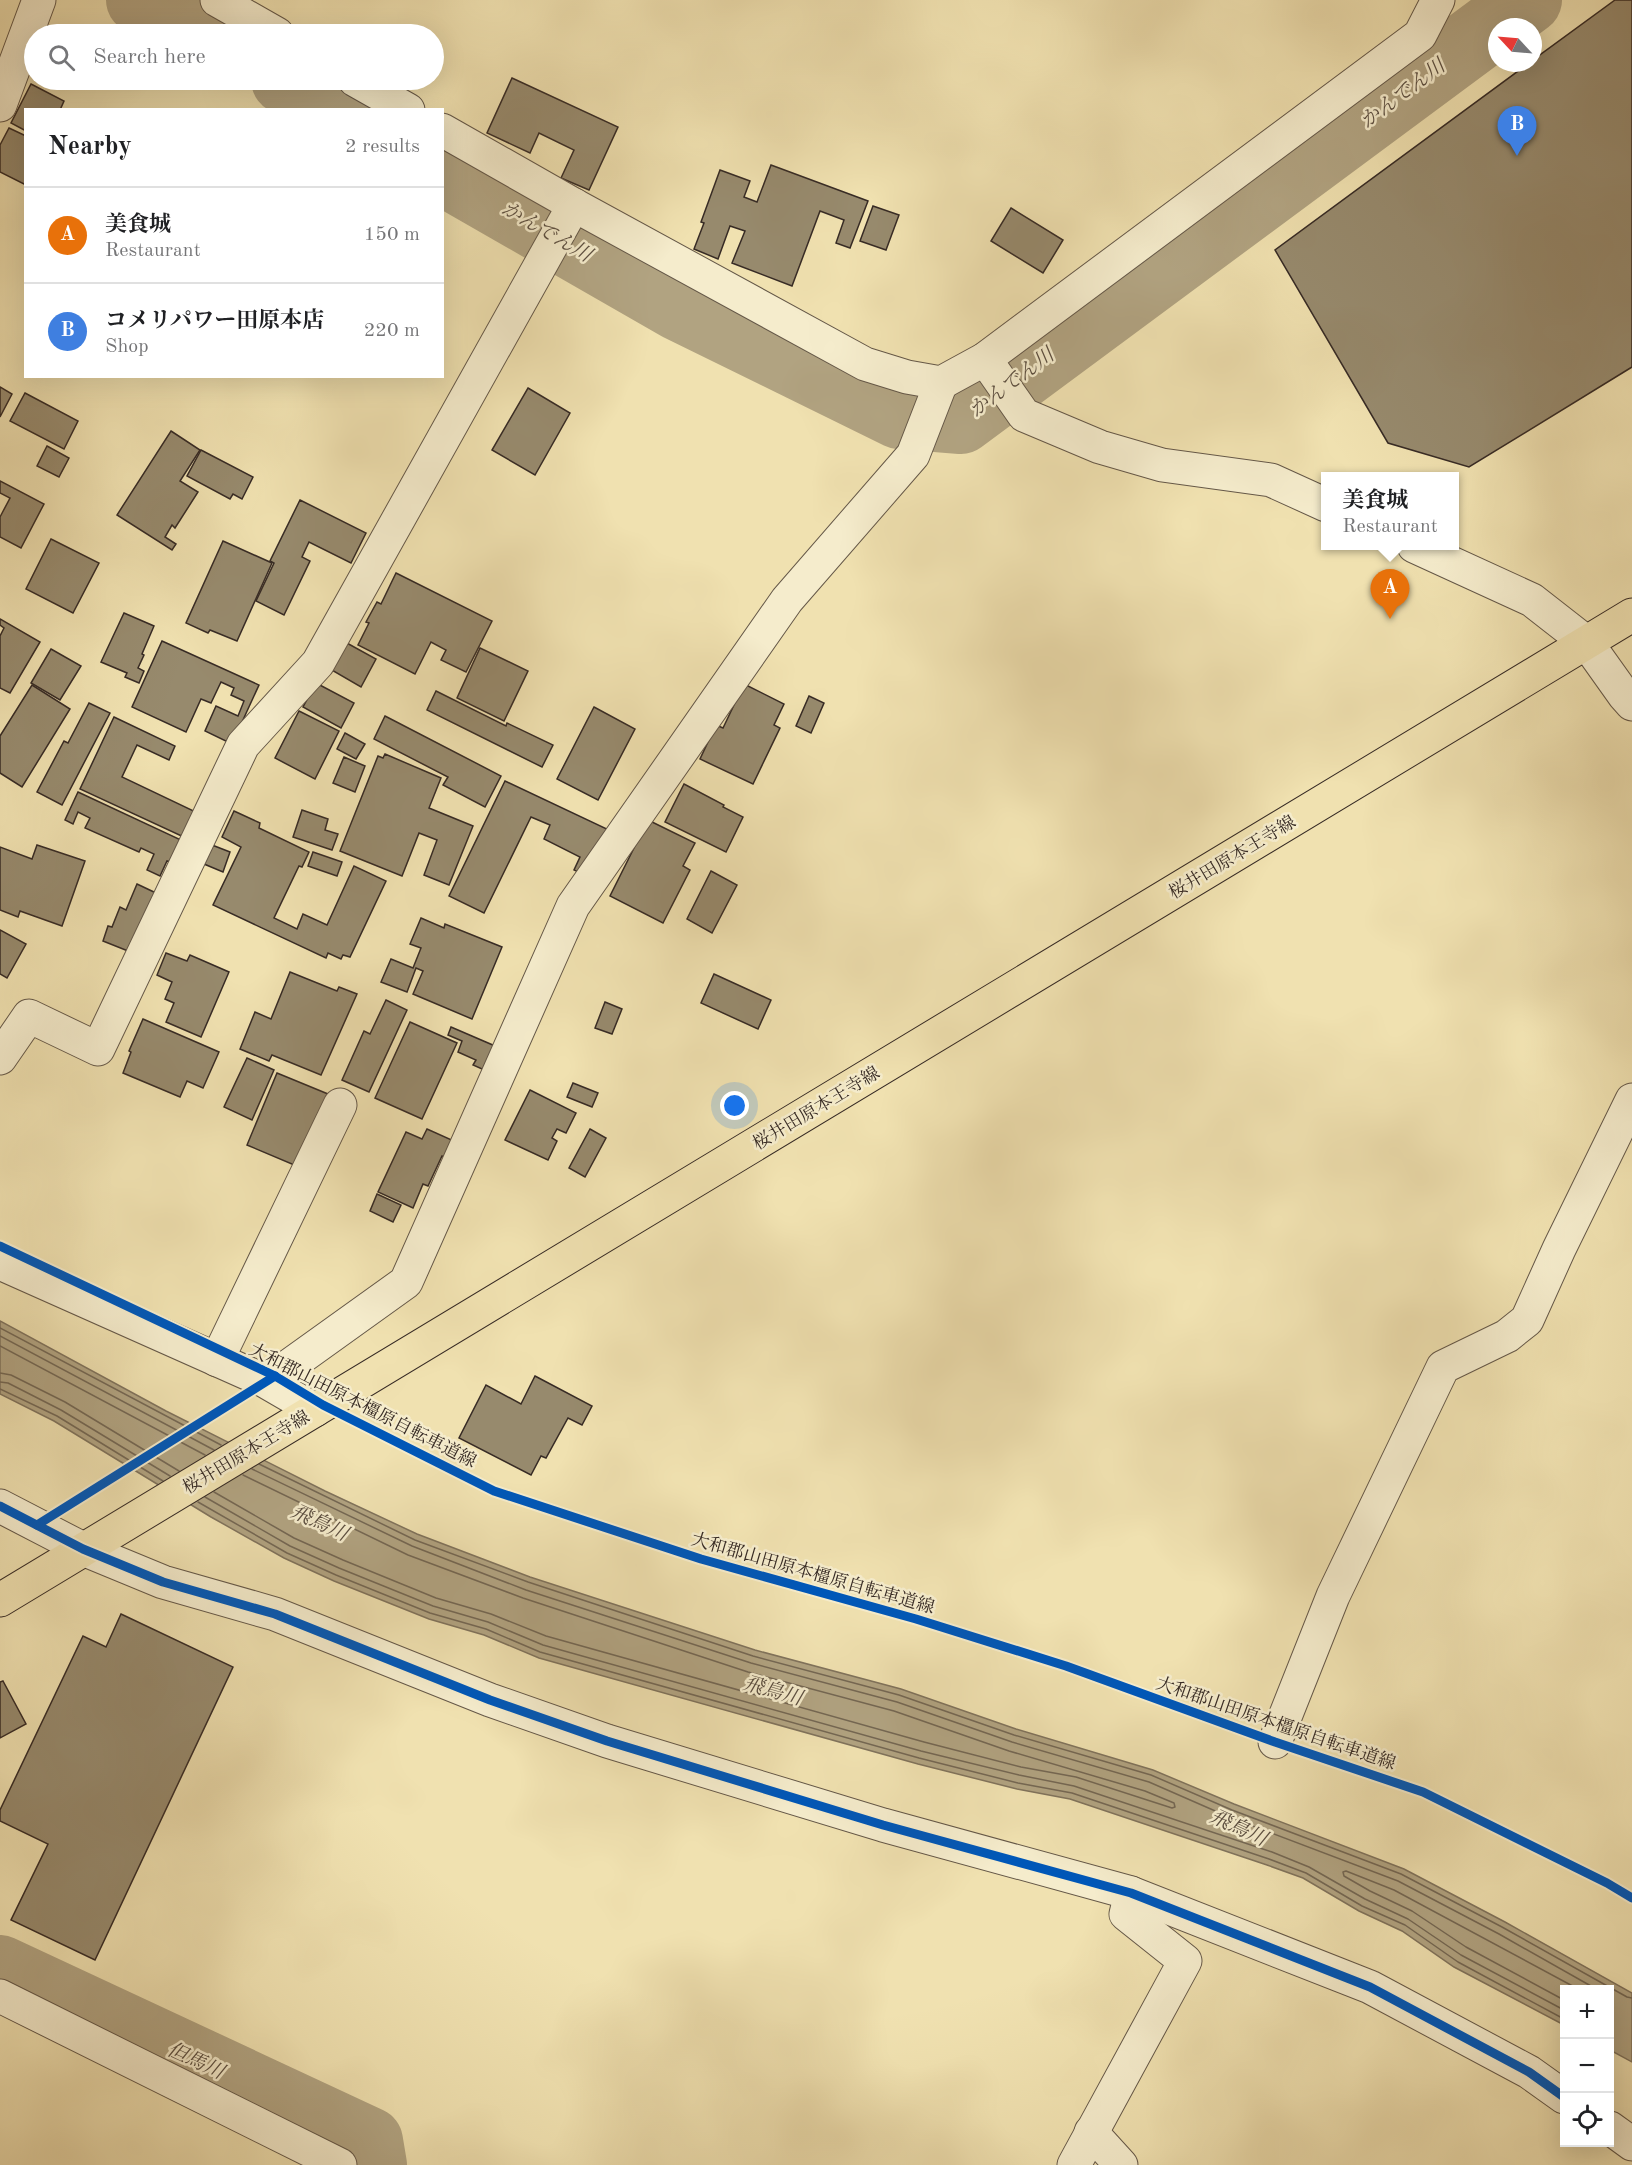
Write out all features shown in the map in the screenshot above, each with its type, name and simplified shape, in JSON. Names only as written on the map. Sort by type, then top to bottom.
[{"type":"main road","name":"桜井田原本王寺線","points":[[0,1600],[1632,615]]},
{"type":"street","points":[[30,24],[39,0]]},
{"type":"street","points":[[217,0],[259,24]]},
{"type":"street","points":[[444,130],[574,205],[865,364],[908,377],[941,383],[985,360],[1420,35],[1438,0]]},
{"type":"street","points":[[0,105],[24,40]]},
{"type":"street","points":[[373,90],[405,108]]},
{"type":"street","points":[[0,1058],[29,1016],[98,1049],[243,746],[318,663],[574,205]]},
{"type":"street","points":[[985,360],[1024,415],[1100,447],[1162,465],[1271,480],[1321,503]]},
{"type":"street","points":[[275,1376],[406,1282],[573,906],[788,600],[913,455],[941,383]]},
{"type":"street","points":[[1423,550],[1532,600],[1587,643],[1632,704]]},
{"type":"street","points":[[1275,1742],[1333,1596],[1443,1366],[1507,1336],[1527,1320],[1632,1100]]},
{"type":"street","points":[[217,1360],[340,1105]]},
{"type":"street","points":[[0,1263],[265,1381],[311,1413]]},
{"type":"street","points":[[0,1506],[83,1549],[163,1582],[275,1614],[489,1700],[607,1742],[882,1825],[1131,1893],[1370,1986],[1529,2072],[1560,2094]]},
{"type":"street","points":[[1074,2165],[1185,1961],[1126,1914],[1131,1893]]},
{"type":"street","points":[[0,1996],[340,2165]]},
{"type":"street","points":[[1614,2131],[1632,2144]]},
{"type":"street","points":[[1090,2132],[1121,2165]]},
{"type":"water","name":"飛鳥川","points":[[0,1321],[166,1411],[325,1491],[417,1534],[530,1577],[755,1650],[901,1689],[1016,1729],[1153,1770],[1234,1804],[1404,1869],[1632,1993],[1632,2062],[1614,2052],[1614,1985],[1560,1985],[1560,2023],[1454,1967],[1402,1931],[1359,1911],[1303,1878],[1267,1865],[1070,1799],[1017,1789],[918,1764],[539,1658],[484,1635],[429,1619],[334,1581],[284,1558],[211,1517],[54,1421],[0,1394]]},
{"type":"building","points":[[1615,0],[1632,0],[1632,367],[1469,467],[1388,443],[1275,250],[1517,72],[1542,72],[1542,53]]},
{"type":"building","points":[[512,78],[618,127],[589,190],[561,178],[574,150],[539,133],[530,153],[487,133]]},
{"type":"building","points":[[28,90],[43,90],[64,101],[61,108],[24,108],[24,130],[11,123]]},
{"type":"building","points":[[9,128],[24,135],[24,184],[0,172],[0,145]]},
{"type":"building","points":[[771,165],[868,201],[850,248],[836,243],[844,220],[820,211],[792,286],[732,263],[745,231],[730,226],[718,259],[694,249],[720,170],[750,181],[744,197],[757,202]]},
{"type":"building","points":[[873,206],[899,215],[886,250],[860,241]]},
{"type":"building","points":[[1011,208],[1063,240],[1043,273],[991,241]]},
{"type":"building","points":[[0,387],[12,394],[0,417]]},
{"type":"building","points":[[528,388],[570,413],[535,475],[492,450]]},
{"type":"building","points":[[25,393],[78,421],[64,449],[10,421]]},
{"type":"building","points":[[171,431],[200,450],[180,481],[198,492],[175,528],[172,525],[165,537],[176,544],[172,550],[117,515]]},
{"type":"building","points":[[47,446],[69,458],[59,477],[37,466]]},
{"type":"building","points":[[201,450],[253,477],[242,499],[233,494],[230,499],[187,476]]},
{"type":"building","points":[[0,481],[44,504],[21,548],[0,537],[0,517],[10,498],[0,493]]},
{"type":"building","points":[[300,500],[366,533],[351,563],[309,542],[302,557],[310,561],[284,615],[256,601],[274,563],[270,561]]},
{"type":"building","points":[[51,539],[99,563],[73,613],[26,589]]},
{"type":"building","points":[[223,541],[272,563],[237,641],[210,630],[208,633],[186,623]]},
{"type":"building","points":[[396,573],[492,621],[466,672],[441,660],[446,650],[431,642],[415,674],[358,645],[369,623],[366,622],[377,602],[381,604]]},
{"type":"building","points":[[124,613],[154,626],[138,668],[144,671],[139,683],[125,677],[127,673],[101,662]]},
{"type":"building","points":[[0,619],[40,642],[10,693],[0,688],[0,636],[4,628],[0,625]]},
{"type":"building","points":[[162,641],[259,685],[232,744],[205,731],[216,706],[238,716],[244,701],[231,695],[234,688],[221,682],[211,703],[201,699],[186,732],[132,707]]},
{"type":"building","points":[[345,642],[376,659],[361,687],[330,669]]},
{"type":"building","points":[[480,648],[528,671],[504,721],[457,698]]},
{"type":"building","points":[[51,649],[81,666],[60,700],[31,683]]},
{"type":"building","points":[[316,683],[354,703],[341,728],[303,707]]},
{"type":"building","points":[[744,684],[784,704],[774,725],[780,728],[753,784],[700,759],[716,725],[723,728]]},
{"type":"building","points":[[32,685],[70,709],[22,787],[0,773],[0,736]]},
{"type":"building","points":[[436,691],[506,726],[507,723],[553,745],[542,767],[427,710]]},
{"type":"building","points":[[809,696],[824,703],[811,733],[796,726]]},
{"type":"building","points":[[89,703],[110,713],[62,805],[37,792],[64,741],[68,743]]},
{"type":"building","points":[[594,707],[635,729],[598,800],[557,779]]},
{"type":"building","points":[[299,711],[339,731],[315,779],[275,758]]},
{"type":"building","points":[[385,716],[501,776],[485,807],[443,785],[448,777],[374,739]]},
{"type":"building","points":[[114,717],[175,746],[169,760],[137,745],[122,777],[200,814],[188,839],[80,789]]},
{"type":"building","points":[[345,733],[365,744],[356,759],[337,749]]},
{"type":"building","points":[[385,754],[441,778],[429,808],[473,826],[449,885],[424,875],[437,840],[419,833],[402,876],[340,851],[378,756],[383,758]]},
{"type":"building","points":[[344,757],[365,766],[355,792],[333,783]]},
{"type":"building","points":[[505,781],[609,830],[587,876],[574,870],[580,857],[544,839],[550,825],[531,817],[484,913],[449,896]]},
{"type":"building","points":[[684,784],[743,817],[726,852],[665,822]]},
{"type":"building","points":[[78,792],[181,840],[171,862],[167,861],[160,876],[147,870],[154,854],[141,848],[139,852],[85,828],[90,818],[78,812],[73,824],[65,820]]},
{"type":"building","points":[[302,810],[328,819],[325,830],[338,834],[332,850],[293,837]]},
{"type":"building","points":[[234,811],[260,823],[259,828],[309,852],[302,867],[299,866],[274,918],[297,929],[303,914],[327,925],[354,866],[386,881],[350,957],[343,955],[341,959],[328,953],[326,958],[213,905],[241,847],[222,837]]},
{"type":"building","points":[[648,820],[695,843],[683,866],[690,870],[663,923],[610,896]]},
{"type":"building","points":[[37,845],[85,861],[62,926],[20,911],[18,917],[0,910],[0,847],[32,859]]},
{"type":"building","points":[[212,845],[230,852],[223,872],[204,864]]},
{"type":"building","points":[[313,852],[342,862],[337,876],[308,866]]},
{"type":"building","points":[[711,871],[737,885],[712,933],[687,919]]},
{"type":"building","points":[[137,884],[156,893],[138,955],[103,941],[108,926],[112,927],[120,907],[126,910]]},
{"type":"building","points":[[421,918],[444,928],[445,924],[502,947],[472,1019],[413,994],[423,971],[416,968],[407,992],[381,982],[391,959],[413,968],[421,948],[410,944]]},
{"type":"building","points":[[0,930],[26,944],[7,978],[0,974]]},
{"type":"building","points":[[166,953],[187,961],[190,955],[229,972],[201,1037],[166,1022],[174,1003],[165,999],[172,982],[157,975]]},
{"type":"building","points":[[290,972],[337,991],[339,987],[357,994],[321,1075],[272,1055],[269,1061],[240,1049],[255,1012],[271,1019]]},
{"type":"building","points":[[714,974],[771,1000],[758,1029],[701,1003]]},
{"type":"building","points":[[386,1000],[407,1010],[369,1092],[342,1080],[364,1031],[370,1034]]},
{"type":"building","points":[[605,1002],[622,1009],[612,1034],[595,1028]]},
{"type":"building","points":[[143,1019],[219,1052],[203,1088],[187,1081],[180,1097],[123,1073],[131,1052],[129,1051]]},
{"type":"building","points":[[410,1022],[457,1043],[422,1119],[375,1098]]},
{"type":"building","points":[[451,1027],[502,1049],[491,1073],[473,1065],[476,1060],[458,1052],[462,1041],[448,1035]]},
{"type":"building","points":[[247,1058],[274,1070],[252,1120],[224,1107]]},
{"type":"building","points":[[277,1073],[328,1094],[299,1167],[247,1145]]},
{"type":"building","points":[[573,1083],[598,1093],[592,1107],[567,1097]]},
{"type":"building","points":[[530,1090],[576,1113],[566,1133],[557,1129],[552,1138],[557,1141],[548,1160],[505,1140]]},
{"type":"building","points":[[427,1129],[454,1141],[446,1158],[442,1156],[428,1186],[423,1184],[413,1208],[378,1192],[406,1132],[422,1139]]},
{"type":"building","points":[[590,1129],[606,1138],[585,1177],[569,1168]]},
{"type":"building","points":[[377,1194],[401,1205],[393,1222],[370,1211]]},
{"type":"building","points":[[535,1376],[592,1406],[582,1425],[568,1418],[546,1458],[541,1456],[531,1475],[459,1438],[486,1385],[521,1404]]},
{"type":"building","points":[[121,1614],[233,1667],[95,1960],[11,1920],[48,1844],[0,1821],[0,1810],[83,1636],[106,1647]]},
{"type":"building","points":[[3,1681],[26,1724],[0,1738],[0,1682]]},
{"type":"waterway","name":"かんでん川","points":[[140,0],[187,24]]},
{"type":"waterway","name":"かんでん川","points":[[444,172],[679,307],[899,415],[961,420],[1528,0]]},
{"type":"waterway","name":"かんでん川","points":[[302,90],[334,108]]},
{"type":"waterway","name":"但馬川","points":[[0,1969],[369,2141],[373,2165]]},
{"type":"cycle path","name":"大和郡山田原本橿原自転車道線","points":[[0,1246],[275,1376],[323,1405],[494,1491],[701,1559],[916,1619],[1066,1666],[1275,1742],[1423,1792],[1607,1883],[1632,1898]]},
{"type":"cycle path","name":"大和郡山田原本橿原自転車道線","points":[[37,1525],[275,1376]]},
{"type":"cycle path","points":[[0,1506],[83,1549],[163,1582],[275,1614],[490,1700],[607,1741],[883,1825],[1131,1893],[1370,1987],[1529,2072],[1560,2094]]},
{"type":"place","name":"コメリパワー田原本店","points":[[1517,156]]},
{"type":"place","name":"美食城","points":[[1390,619]]}]
